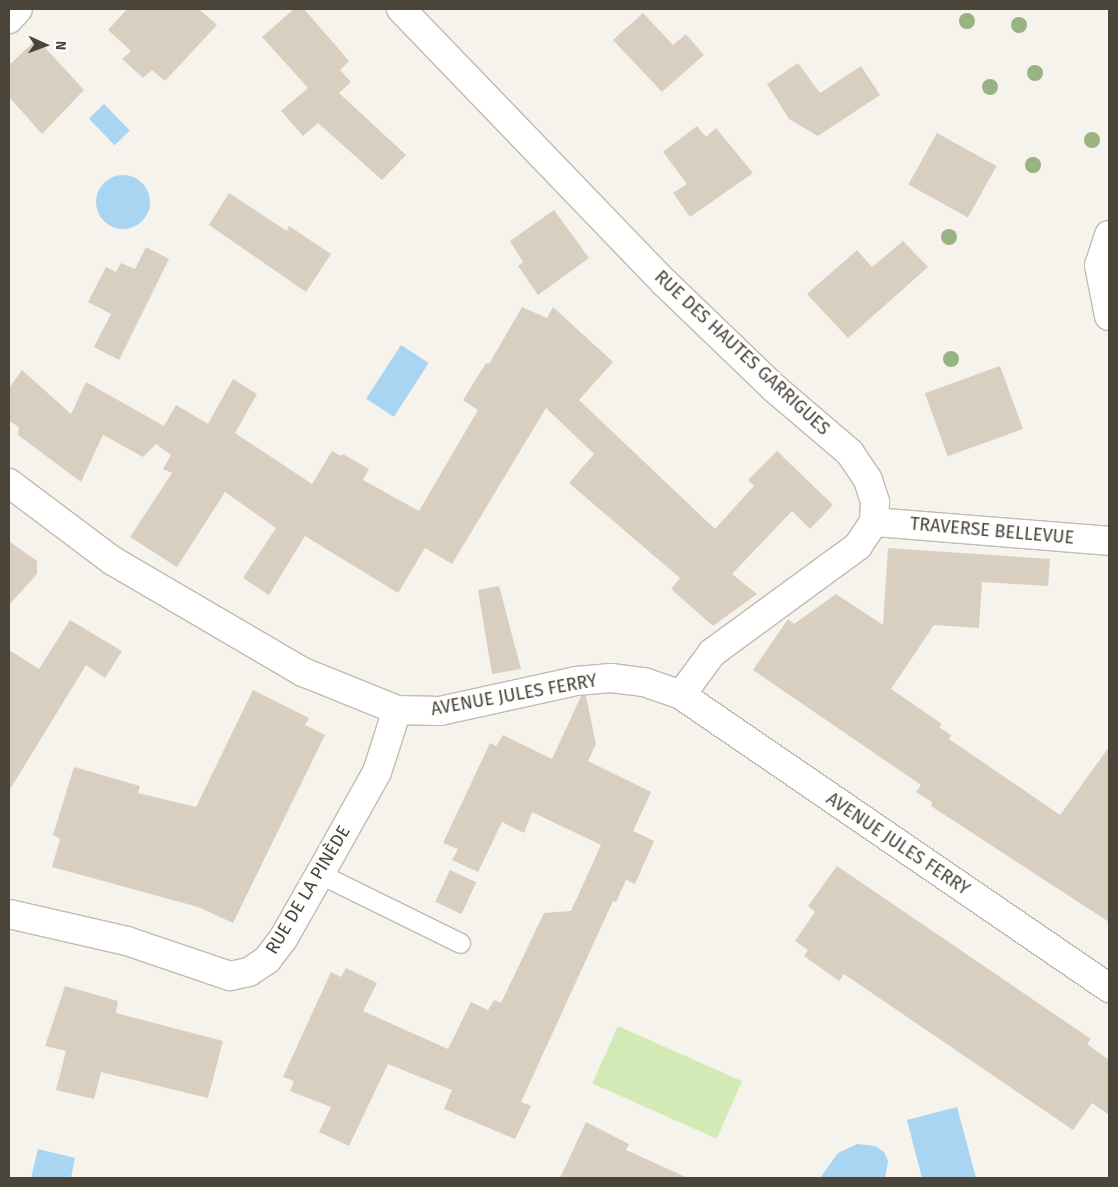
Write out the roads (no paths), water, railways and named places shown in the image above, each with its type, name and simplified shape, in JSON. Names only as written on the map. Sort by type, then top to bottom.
[{"type":"street","points":[[9,19],[18,9]]},
{"type":"street","name":"RUE DES HAUTES GARRIGUES","points":[[401,9],[665,283],[774,388],[850,453],[868,480],[875,502],[874,522]]},
{"type":"street","points":[[1109,235],[1099,265],[1109,316]]},
{"type":"street","name":"AVENUE JULES FERRY","points":[[9,483],[113,561],[302,672],[397,710],[440,711],[576,681],[611,678],[644,682],[681,695],[1109,988]]},
{"type":"street","points":[[681,695],[712,653],[858,546],[874,522]]},
{"type":"street","name":"TRAVERSE BELLEVUE","points":[[874,522],[1109,541]]},
{"type":"street","name":"RUE DE LA PINÈDE","points":[[9,914],[127,942],[230,976],[249,972],[267,960],[283,939],[320,874],[377,772],[397,710]]},
{"type":"lane","points":[[320,874],[460,943]]},
{"type":"water","points":[[104,104],[130,131],[115,145],[89,119]]},
{"type":"water","points":[[118,175],[128,175],[138,179],[146,187],[150,202],[146,217],[138,225],[128,229],[118,229],[108,225],[100,217],[96,207],[96,197],[100,187],[108,179]]},
{"type":"water","points":[[401,345],[429,363],[394,417],[366,399]]},
{"type":"water","points":[[957,1107],[976,1178],[922,1178],[907,1120]]},
{"type":"water","points":[[857,1144],[875,1146],[884,1152],[888,1161],[885,1178],[820,1178],[838,1153]]},
{"type":"water","points":[[38,1149],[75,1158],[71,1178],[31,1178]]}]
